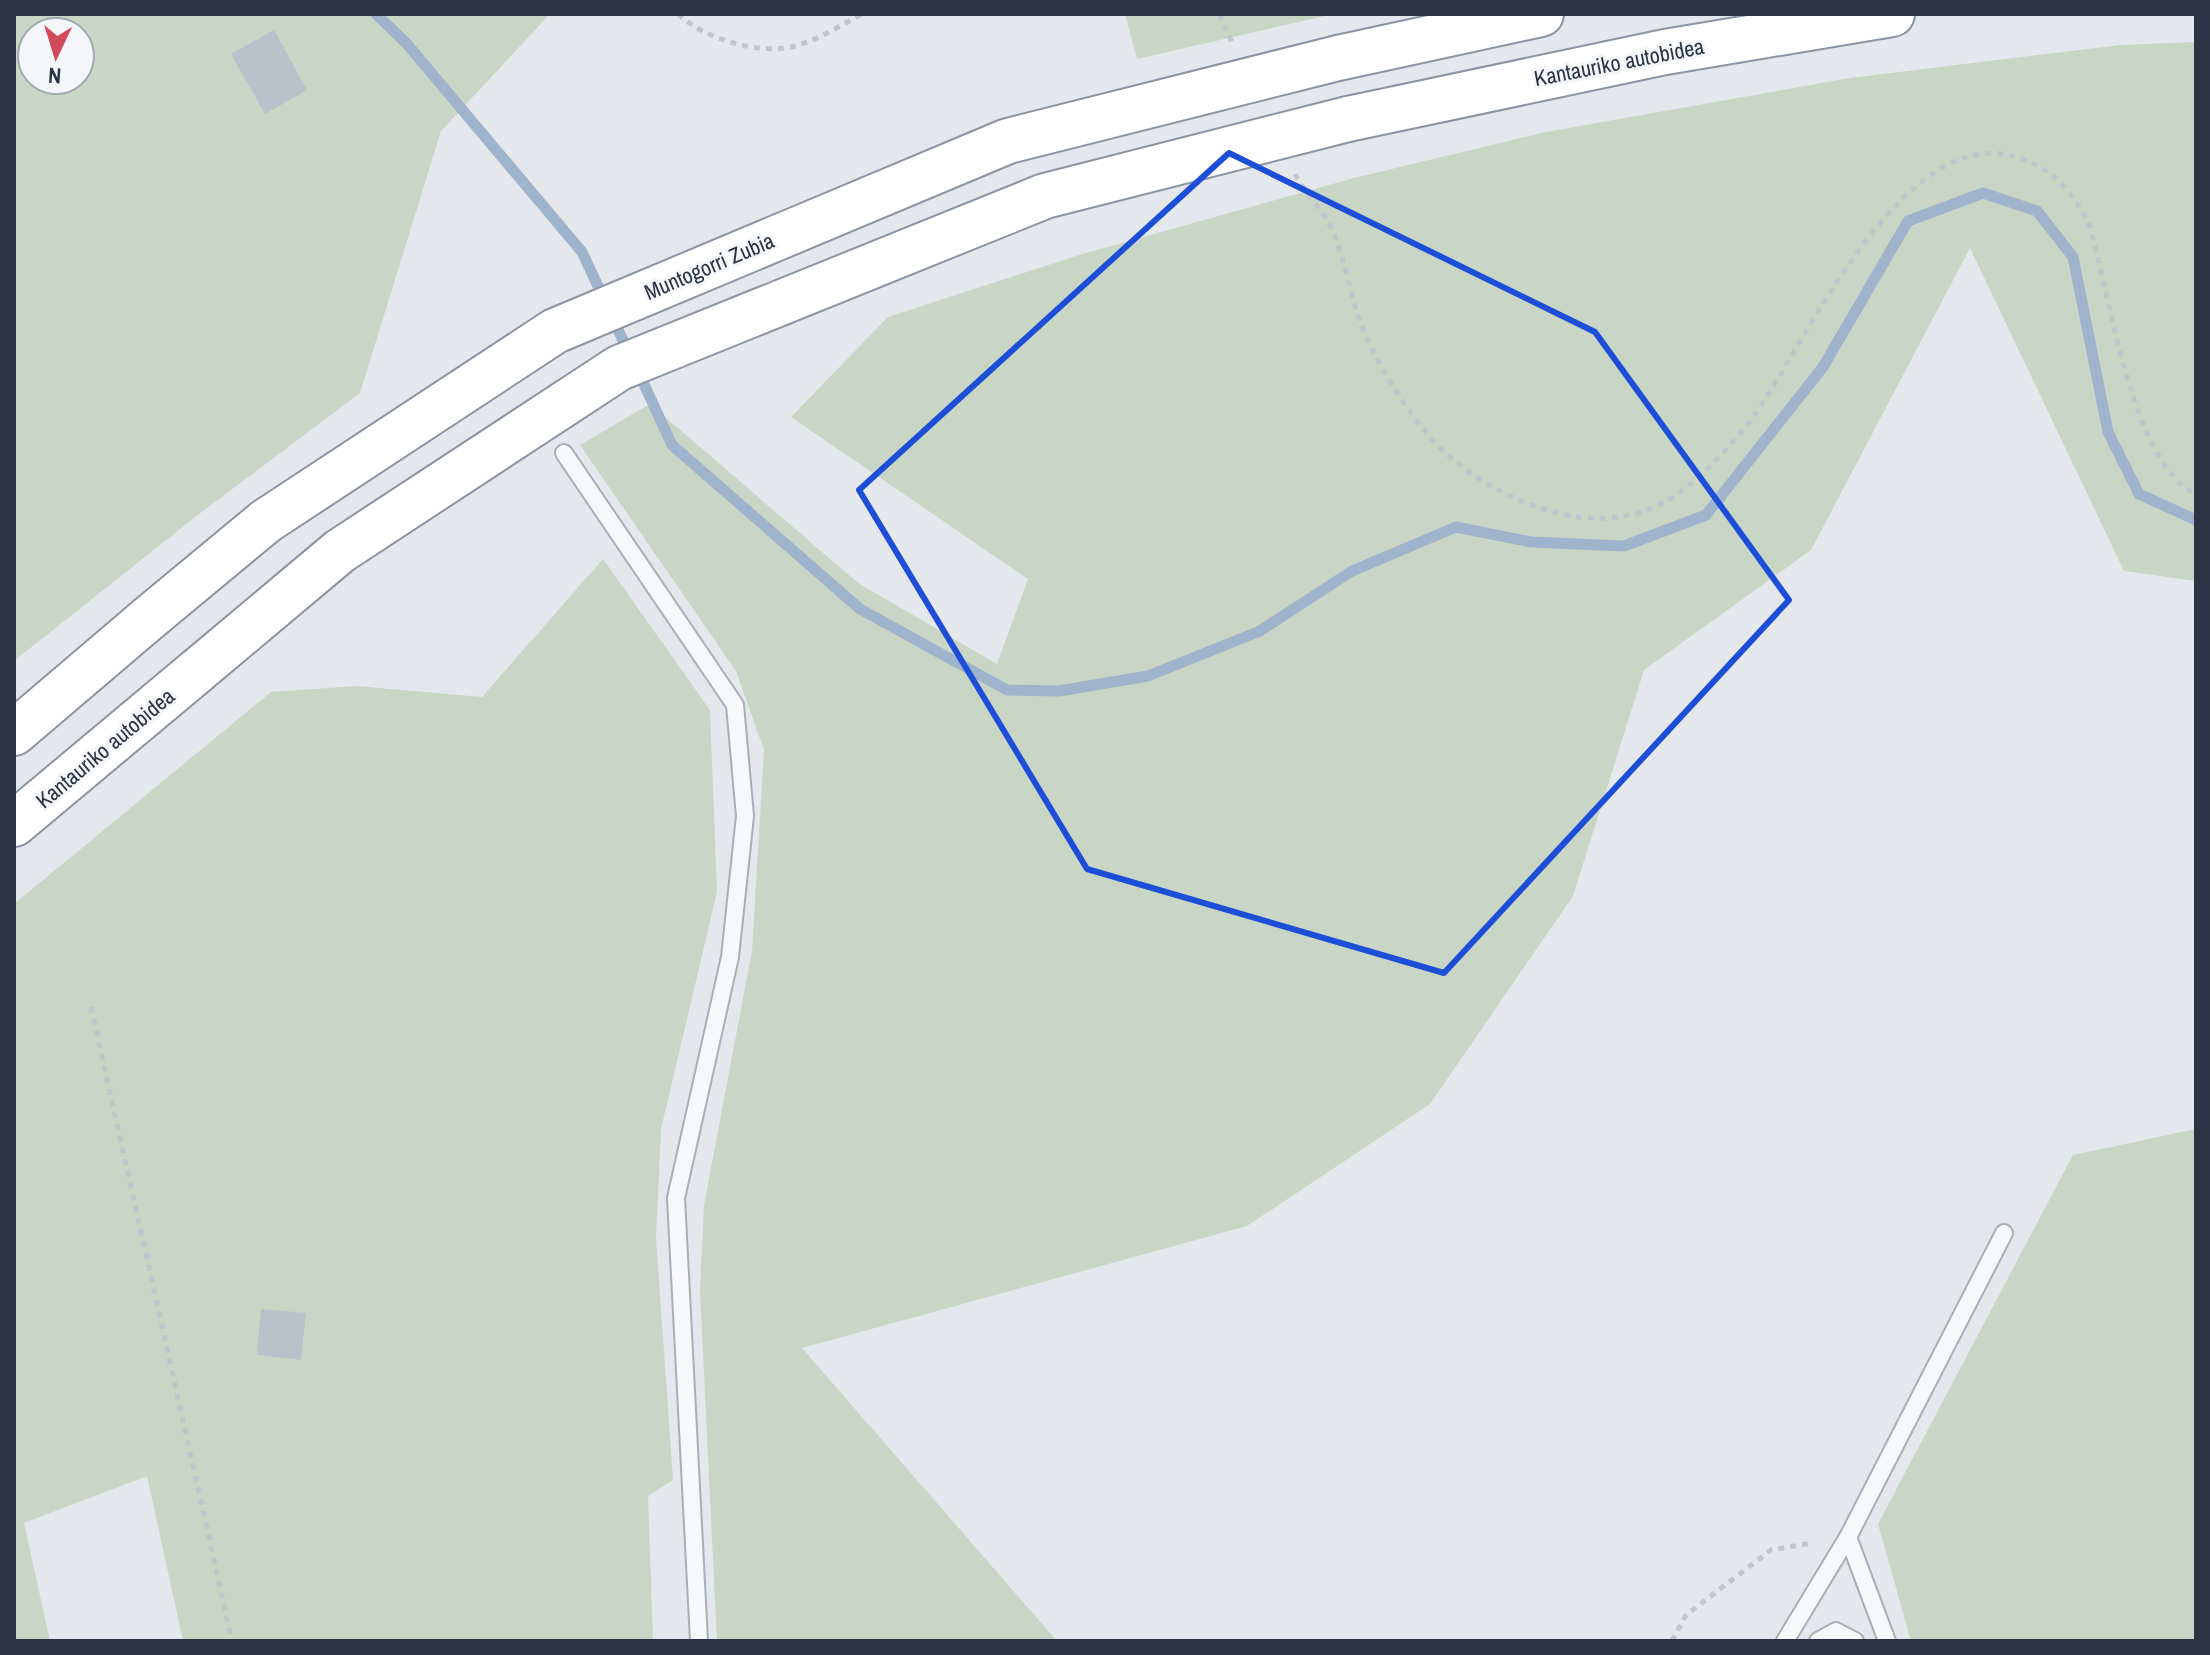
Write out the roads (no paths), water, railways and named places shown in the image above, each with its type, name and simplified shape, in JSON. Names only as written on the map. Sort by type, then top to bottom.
[{"type":"highway","name":"Muntogorri Zubia","points":[[14,733],[266,521],[555,331],[1008,141],[1338,58],[1541,14]]},
{"type":"highway","name":"Kantauriko autobidea","points":[[14,824],[340,551],[619,368],[1045,196],[1348,119],[1665,52],[1892,14]]},
{"type":"lane","points":[[564,453],[735,705],[745,816],[730,957],[676,1198],[699,1641]]},
{"type":"lane","points":[[1785,1641],[1848,1537],[2004,1233]]},
{"type":"lane","points":[[1848,1537],[1887,1641]]},
{"type":"lane","points":[[1818,1641],[1836,1631],[1855,1641]]},
{"type":"waterway","points":[[376,14],[407,44],[582,252],[604,299]]},
{"type":"waterway","points":[[637,369],[672,445],[860,609],[1007,690],[1059,691],[1148,676],[1260,631],[1352,571],[1456,527],[1531,542],[1624,546],[1706,515],[1823,367],[1908,221],[1983,193],[2037,211],[2073,257],[2108,432],[2139,494],[2196,520]]},
{"type":"waterway","points":[[611,315],[629,353]]}]
